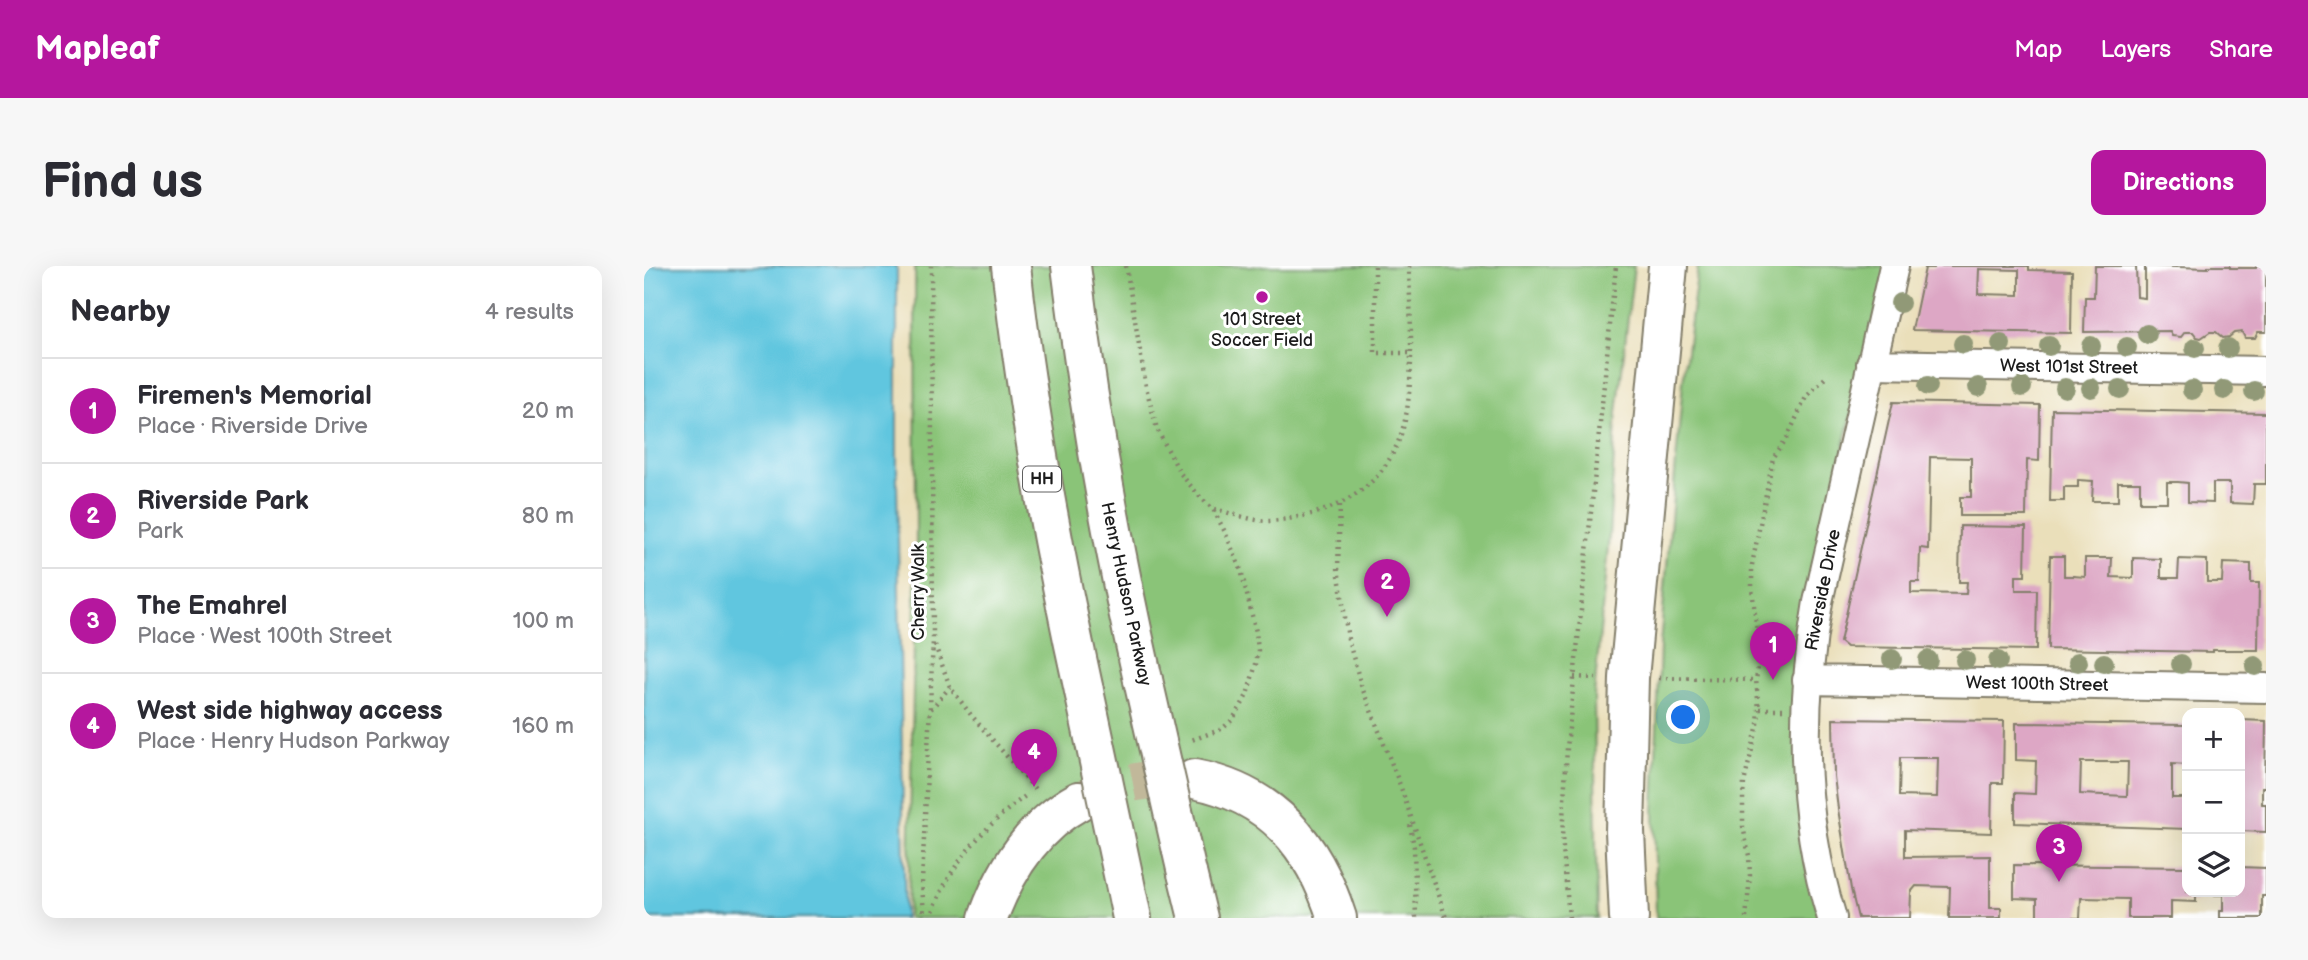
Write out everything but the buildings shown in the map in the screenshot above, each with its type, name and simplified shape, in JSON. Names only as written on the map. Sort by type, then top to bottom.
[{"type":"main road","name":"HH","points":[[1011,266],[1044,494],[1061,588],[1132,918]]},
{"type":"main road","name":"Henry Hudson Parkway","points":[[1071,266],[1101,473],[1126,603],[1198,918]]},
{"type":"main road","points":[[1629,918],[1625,831],[1629,678],[1668,266]]},
{"type":"main road","points":[[1194,779],[1210,782],[1255,801],[1293,832],[1320,873],[1337,918]]},
{"type":"main road","points":[[988,918],[1007,874],[1022,851],[1053,819],[1079,801]]},
{"type":"street","name":"Riverside Drive","points":[[1832,918],[1810,811],[1805,741],[1807,681],[1818,602],[1894,266]]},
{"type":"street","name":"West 101st Street","points":[[1871,364],[2266,371]]},
{"type":"street","name":"West 100th Street","points":[[1807,681],[2266,688]]},
{"type":"path","name":"Cherry Walk","points":[[924,918],[922,882],[933,640],[931,266]]},
{"type":"path","points":[[1126,266],[1146,387],[1157,429],[1180,473],[1213,509],[1241,570],[1256,632],[1258,650],[1247,695],[1232,720],[1222,729],[1207,736],[1184,742]]},
{"type":"path","points":[[1375,266],[1376,353],[1410,353]]},
{"type":"path","points":[[1213,509],[1266,521],[1308,515],[1354,498],[1376,477],[1394,449],[1406,412],[1410,385],[1409,266]]},
{"type":"path","points":[[1569,918],[1563,837],[1567,748],[1616,266]]},
{"type":"path","points":[[1746,918],[1750,876],[1743,826],[1743,796],[1758,724],[1756,680],[1761,643],[1753,600],[1752,565],[1773,458],[1787,438],[1806,397],[1828,375]]},
{"type":"path","points":[[1340,505],[1338,568],[1348,639],[1361,685],[1446,918]]},
{"type":"path","points":[[931,918],[946,885],[977,838],[993,821],[1035,789],[979,726],[950,687],[933,640]]},
{"type":"path","points":[[1760,654],[1779,652]]},
{"type":"path","points":[[1574,677],[1596,678]]},
{"type":"path","points":[[1658,678],[1756,680]]},
{"type":"path","points":[[930,709],[950,687]]},
{"type":"path","points":[[1759,709],[1775,709]]},
{"type":"path","points":[[1407,809],[1414,848],[1416,918]]},
{"type":"green space","points":[[915,266],[1634,266],[1616,422],[1609,536],[1594,696],[1597,918],[908,918],[916,552]]},
{"type":"green space","points":[[1698,266],[1887,266],[1795,652],[1794,697],[1818,918],[1656,918],[1654,812],[1660,645],[1683,382]]},
{"type":"water","points":[[644,266],[897,266],[897,484],[905,918],[644,918]]},
{"type":"tunnel","points":[[1079,801],[1135,782],[1194,779]]},
{"type":"place","name":"101 Street Soccer Field","points":[[1262,297]]},
{"type":"place","name":"Riverside Park","points":[[1387,617]]},
{"type":"place","name":"Firemen's Memorial","points":[[1773,680]]},
{"type":"place","name":"West side highway access","points":[[1034,787]]},
{"type":"place","name":"The Emahrel","points":[[2059,882]]}]
